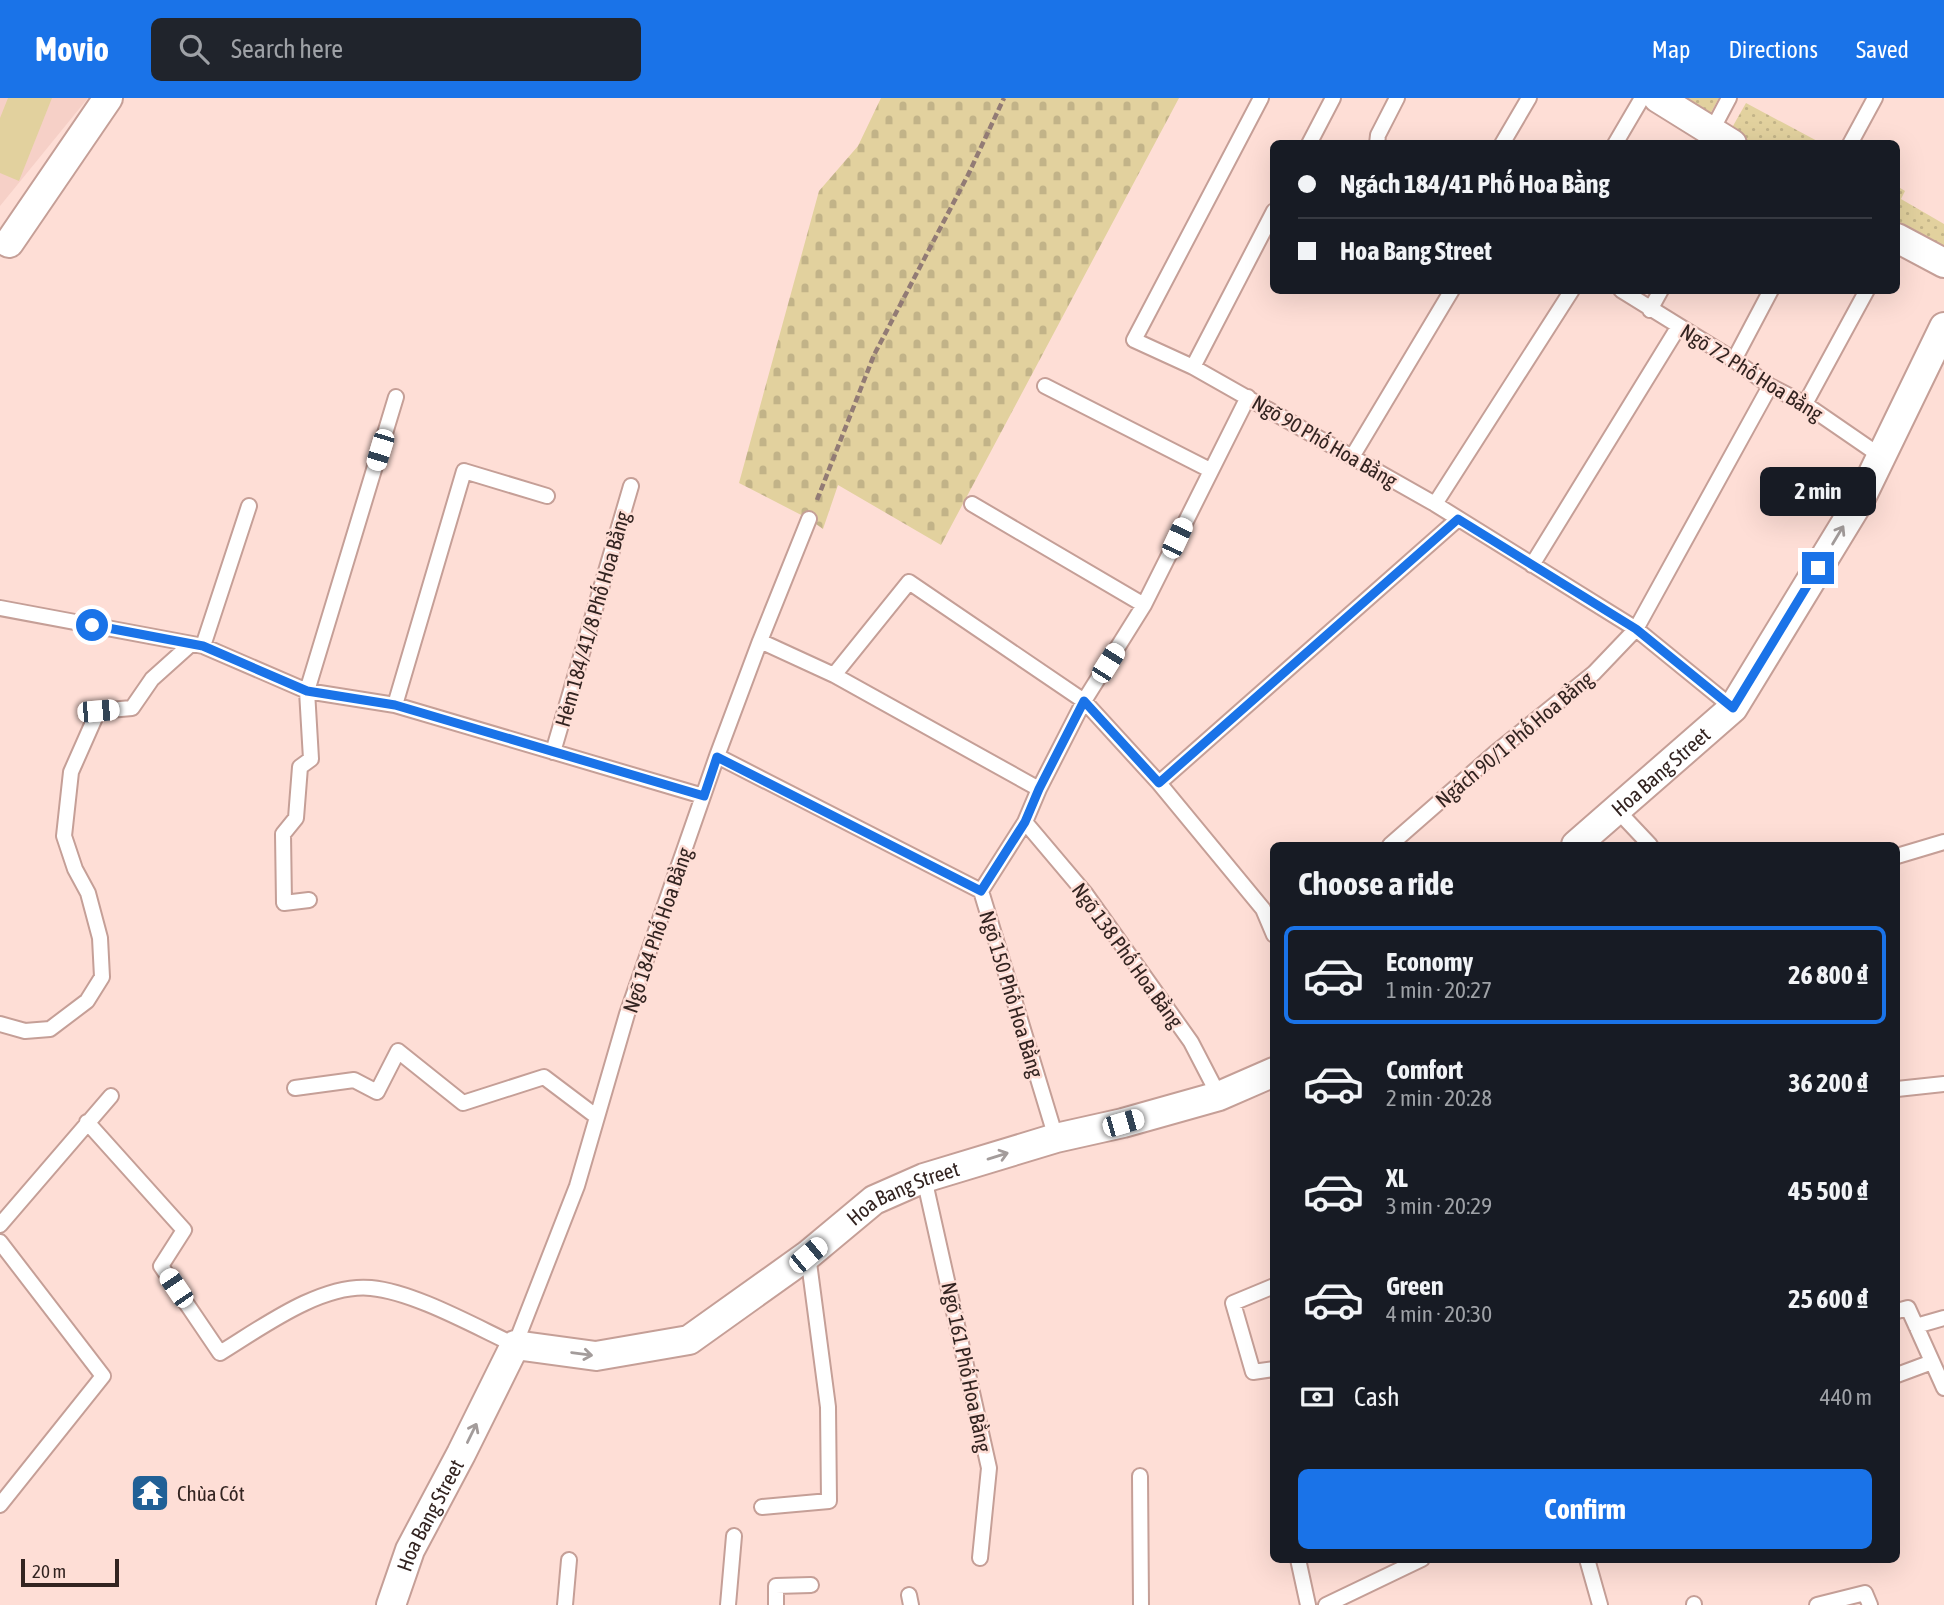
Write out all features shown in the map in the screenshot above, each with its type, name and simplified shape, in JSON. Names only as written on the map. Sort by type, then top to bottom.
[{"type":"street","points":[[9,243],[108,98]]},
{"type":"street","points":[[1658,98],[1722,138]]},
{"type":"street","points":[[1900,240],[1944,263]]},
{"type":"street","name":"Hoa Bang Street","points":[[1579,842],[1733,708],[1861,498],[1944,327]]},
{"type":"street","name":"Hoa Bang Street","points":[[391,1605],[410,1550],[515,1345],[596,1356],[689,1340],[808,1255],[874,1200],[925,1178],[1056,1138],[1123,1123],[1219,1096],[1270,1074]]},
{"type":"lane","name":"Ngõ 90 Phố Hoa Bằng","points":[[1261,98],[1134,340],[1193,367],[1435,504],[1636,629],[1733,708]]},
{"type":"lane","points":[[1311,140],[1333,98]]},
{"type":"lane","points":[[1377,140],[1396,98]]},
{"type":"lane","points":[[1504,140],[1529,98]]},
{"type":"lane","points":[[1617,140],[1642,98]]},
{"type":"lane","points":[[1722,138],[1729,98]]},
{"type":"lane","points":[[1852,140],[1875,98]]},
{"type":"lane","points":[[1193,367],[1270,219]]},
{"type":"lane","points":[[1352,457],[1449,294]]},
{"type":"lane","points":[[1435,504],[1569,294]]},
{"type":"lane","name":"Ngõ 72 Phố Hoa Bằng","points":[[1627,294],[1734,360],[1770,386],[1805,404],[1882,457]]},
{"type":"lane","points":[[1650,310],[1659,294]]},
{"type":"lane","points":[[1734,360],[1769,294]]},
{"type":"lane","points":[[1805,404],[1865,294]]},
{"type":"lane","points":[[1532,565],[1679,326]]},
{"type":"lane","points":[[1045,386],[1210,470]]},
{"type":"lane","name":"Ngách 90/1 Phố Hoa Bằng","points":[[1393,842],[1495,753],[1594,673],[1636,629],[1770,386]]},
{"type":"lane","points":[[309,900],[284,903],[283,834],[296,817],[300,767],[311,759],[307,691],[396,397]]},
{"type":"lane","points":[[981,891],[1025,822],[1084,701],[1144,605],[1248,397]]},
{"type":"lane","points":[[395,705],[464,471],[547,496]]},
{"type":"lane","name":"Hẻm 184/41/8 Phố Hoa Bằng","points":[[553,752],[631,486]]},
{"type":"lane","points":[[972,504],[1144,605]]},
{"type":"lane","points":[[0,1024],[25,1031],[50,1029],[87,1001],[102,977],[100,938],[91,904],[64,836],[71,772],[98,711],[132,708],[152,679],[197,645],[249,506]]},
{"type":"lane","name":"Ngõ 184 Phố Hoa Bằng","points":[[515,1345],[577,1186],[627,1014],[717,757],[809,519]]},
{"type":"lane","points":[[1159,783],[1458,519]]},
{"type":"lane","points":[[834,676],[909,582],[1084,701],[1159,783],[1263,909],[1270,926]]},
{"type":"lane","points":[[0,608],[197,645],[307,691],[395,705],[704,796]]},
{"type":"lane","points":[[760,642],[834,676],[1039,789]]},
{"type":"lane","name":"Ngõ 150 Phố Hoa Bằng","points":[[717,757],[981,891],[1056,1138]]},
{"type":"lane","points":[[1616,810],[1647,842]]},
{"type":"lane","name":"Ngõ 138 Phố Hoa Bằng","points":[[1025,822],[1085,892],[1191,1042],[1219,1096]]},
{"type":"lane","points":[[1900,855],[1944,842]]},
{"type":"lane","points":[[295,1087],[354,1080],[377,1092],[398,1051],[463,1103],[544,1077],[597,1117]]},
{"type":"lane","points":[[1900,1089],[1944,1084]]},
{"type":"lane","points":[[0,1225],[111,1096]]},
{"type":"lane","points":[[87,1122],[184,1230],[161,1266],[220,1353],[293,1310],[336,1291],[369,1287],[402,1294],[515,1345]]},
{"type":"lane","name":"Ngõ 161 Phố Hoa Bằng","points":[[925,1178],[989,1468],[980,1558]]},
{"type":"lane","points":[[0,1242],[103,1376],[0,1505]]},
{"type":"lane","points":[[762,1507],[829,1501],[828,1407],[808,1255]]},
{"type":"lane","points":[[1270,1288],[1233,1303],[1253,1371],[1270,1369]]},
{"type":"lane","points":[[1900,1310],[1908,1308],[1944,1388]]},
{"type":"lane","points":[[1916,1326],[1944,1318]]},
{"type":"lane","points":[[1900,1374],[1932,1362]]},
{"type":"lane","points":[[1140,1476],[1141,1605]]},
{"type":"lane","points":[[728,1605],[734,1536]]},
{"type":"lane","points":[[565,1605],[569,1560]]},
{"type":"lane","points":[[1299,1563],[1308,1605]]},
{"type":"lane","points":[[1326,1605],[1414,1563]]},
{"type":"lane","points":[[1588,1563],[1600,1605]]},
{"type":"lane","points":[[776,1605],[776,1586],[811,1585]]},
{"type":"lane","points":[[1817,1605],[1866,1594],[1870,1605]]},
{"type":"path","points":[[809,519],[874,355],[968,176],[1004,98]]},
{"type":"shaded area","points":[[0,98],[88,98],[0,206]]},
{"type":"green space","points":[[8,98],[52,98],[19,181],[0,173],[0,118]]},
{"type":"green space","points":[[881,98],[1179,98],[941,545],[838,485],[823,529],[739,483],[819,191],[858,146]]},
{"type":"green space","points":[[1671,98],[1719,98],[1708,118]]},
{"type":"green space","points":[[1746,103],[1815,140],[1742,140],[1729,133]]},
{"type":"green space","points":[[1900,188],[1905,191],[1901,199],[1944,224],[1944,248],[1900,226]]},
{"type":"place","name":"Chùa Cót","points":[[150,1493]]},
{"type":"route","points":[[92,625],[203,646],[307,691],[395,705],[704,796],[717,757],[981,891],[1025,822],[1084,701],[1159,783],[1458,519],[1636,629],[1733,708],[1818,568]]}]
